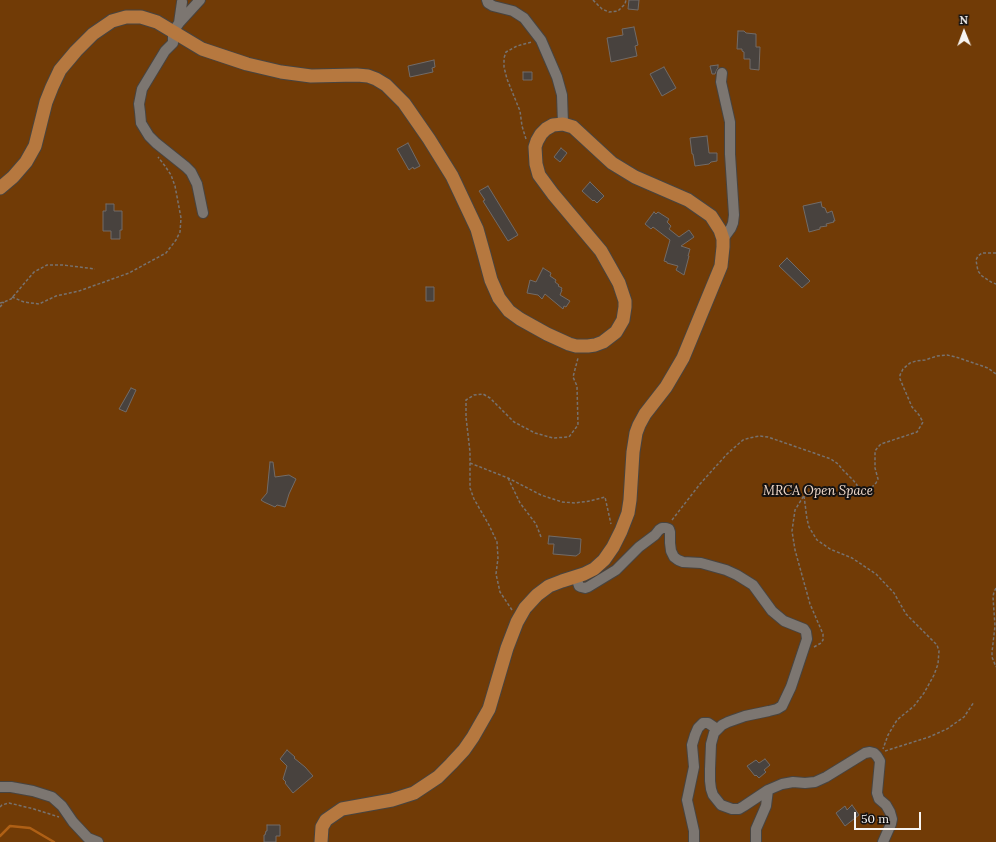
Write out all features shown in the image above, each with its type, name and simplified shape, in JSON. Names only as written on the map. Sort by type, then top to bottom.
[{"type":"main road","points":[[0,188],[13,177],[26,162],[35,146],[46,102],[52,86],[60,70],[76,50],[93,34],[112,21],[126,17],[141,17],[176,27],[202,49],[248,64],[281,72],[311,76],[368,76],[386,85],[404,103],[452,176],[476,228],[491,280],[498,298],[509,311],[520,319],[569,344],[581,346],[595,345],[616,332],[623,320],[625,301],[619,283],[601,251],[552,194],[539,175],[536,164],[535,147],[536,141],[546,129],[563,124],[573,127],[609,160],[626,173],[688,200],[711,216],[720,230],[723,239],[721,266],[683,358],[666,387],[645,414],[636,433],[628,513],[613,547],[604,560],[589,572],[556,583],[544,589],[537,594],[525,608],[517,622],[507,648],[489,709],[473,737],[464,750],[451,764],[438,777],[414,793],[392,800],[342,809],[326,820],[322,827],[321,842]]},
{"type":"lane","points":[[176,27],[200,0]]},
{"type":"lane","points":[[487,0],[488,3],[493,6],[513,12],[524,18],[541,40],[557,77],[562,95],[563,124]]},
{"type":"lane","points":[[182,2],[173,42],[165,51],[142,89],[139,104],[141,123],[149,136],[191,172],[197,184],[203,213]]},
{"type":"lane","points":[[722,73],[721,82],[730,122],[730,154],[734,210],[733,223],[723,239]]},
{"type":"lane","points":[[576,577],[580,587],[588,587],[616,570],[639,547],[662,528],[666,528],[669,529],[670,532],[671,551],[674,557],[678,560],[715,566],[738,574],[753,585],[778,616],[784,621],[804,629],[807,635],[803,652],[791,687],[782,706],[770,711],[736,719],[722,725],[714,733],[711,744],[710,775],[713,795],[722,805],[732,809],[739,809],[768,790],[782,784],[793,782],[815,782],[832,774],[865,753],[874,753],[880,761],[877,793],[879,799],[886,805],[892,819],[883,842]]},
{"type":"lane","points":[[694,842],[694,831],[687,800],[694,767],[692,745],[698,728],[703,724],[708,723],[717,729]]},
{"type":"lane","points":[[0,787],[11,787],[33,791],[52,797],[62,806],[73,822],[88,838],[98,842]]},
{"type":"lane","points":[[756,842],[756,829],[766,806],[768,790]]},
{"type":"path","points":[[593,0],[602,9],[609,12],[618,11],[625,4],[626,0]]},
{"type":"path","points":[[535,147],[526,139],[520,111],[504,67],[504,58],[506,52],[517,46],[541,40]]},
{"type":"path","points":[[12,297],[24,302],[39,304],[56,296],[79,291],[129,273],[166,253],[180,232],[181,218],[175,186],[171,175],[154,153]]},
{"type":"path","points":[[996,253],[982,253],[976,260],[978,271],[982,276],[996,284]]},
{"type":"path","points":[[0,303],[12,297],[34,272],[47,265],[53,264],[95,269]]},
{"type":"path","points":[[0,307],[4,302]]},
{"type":"path","points":[[514,612],[500,592],[496,574],[498,558],[497,542],[474,499],[470,488],[470,452],[466,416],[466,400],[474,395],[483,394],[490,398],[514,422],[534,433],[554,438],[569,437],[578,425],[577,386],[573,377],[581,346]]},
{"type":"path","points":[[803,652],[821,644],[823,640],[823,634],[810,604],[795,550],[792,532],[795,510],[804,496],[815,490],[841,495],[854,495],[869,490],[876,484],[878,479],[875,468],[875,451],[878,447],[881,444],[917,432],[923,422],[919,414],[912,407],[900,379],[903,369],[910,363],[936,356],[947,355],[988,368],[996,374]]},
{"type":"path","points":[[666,528],[700,484],[727,454],[743,440],[760,436],[768,437],[831,459],[838,464],[857,485],[857,490],[854,495]]},
{"type":"path","points":[[470,463],[562,502],[575,503],[605,497],[611,524]]},
{"type":"path","points":[[508,478],[520,503],[536,524],[541,537]]},
{"type":"path","points":[[804,496],[806,519],[817,540],[830,549],[852,558],[876,574],[894,593],[906,614],[937,645],[940,651],[938,664],[934,675],[924,694],[914,706],[897,720],[888,735],[882,752],[929,737],[948,729],[964,717],[974,702]]},
{"type":"path","points":[[996,588],[993,598],[995,626],[992,652],[992,657],[996,667]]},
{"type":"path","points":[[0,807],[2,804],[9,803],[34,809],[73,822]]},
{"type":"green space","name":"MRCA Open Space","points":[[0,0],[996,0],[996,842],[0,842]]},
{"type":"building","points":[[629,0],[639,0],[638,10],[628,9]]},
{"type":"building","points":[[634,27],[638,45],[635,46],[637,56],[611,62],[607,38],[623,35],[622,29]]},
{"type":"building","points":[[738,31],[756,34],[756,47],[760,47],[759,70],[750,69],[750,59],[744,59],[744,52],[742,49],[737,49]]},
{"type":"building","points":[[434,60],[435,67],[432,68],[433,72],[410,77],[408,66]]},
{"type":"building","points":[[718,65],[715,74],[712,74],[710,66]]},
{"type":"building","points":[[664,67],[676,88],[662,96],[650,74]]},
{"type":"building","points":[[523,72],[532,72],[532,80],[523,80]]},
{"type":"building","points":[[707,136],[709,153],[717,153],[717,161],[695,166],[690,138]]},
{"type":"building","points":[[408,143],[420,166],[414,169],[413,167],[409,170],[397,149]]},
{"type":"building","points":[[561,148],[567,153],[560,162],[554,157]]},
{"type":"building","points":[[590,182],[604,196],[597,203],[582,191]]},
{"type":"building","points":[[488,186],[518,235],[508,241],[483,201],[485,200],[479,191]]},
{"type":"building","points":[[821,202],[822,207],[825,208],[827,213],[832,211],[835,221],[826,224],[827,226],[820,227],[820,229],[809,232],[803,206]]},
{"type":"building","points":[[106,204],[114,204],[114,211],[122,211],[122,230],[120,230],[120,239],[111,239],[111,231],[103,231],[103,211],[106,211]]},
{"type":"building","points":[[654,212],[656,214],[658,212],[669,219],[667,222],[671,226],[669,229],[679,237],[689,230],[694,237],[681,246],[690,249],[684,275],[676,270],[678,266],[664,261],[670,240],[653,227],[651,229],[645,224]]},
{"type":"building","points":[[787,258],[810,281],[802,288],[779,266]]},
{"type":"building","points":[[543,268],[551,273],[550,276],[556,280],[555,282],[559,285],[558,286],[562,288],[560,295],[570,301],[566,307],[564,306],[563,309],[545,294],[542,299],[538,295],[527,293],[530,280],[536,282]]},
{"type":"building","points":[[426,287],[434,287],[434,301],[426,301]]},
{"type":"building","points":[[131,388],[136,390],[126,412],[119,409]]},
{"type":"building","points":[[270,462],[273,462],[275,477],[289,475],[296,479],[285,507],[277,505],[275,507],[261,500],[267,493]]},
{"type":"building","points":[[549,536],[581,539],[580,553],[576,556],[553,554],[554,544],[548,544]]},
{"type":"building","points":[[287,750],[313,776],[293,793],[283,779],[287,766],[280,759]]},
{"type":"building","points":[[765,759],[770,765],[764,770],[766,772],[759,778],[756,775],[755,776],[747,766],[756,760],[759,763]]},
{"type":"building","points":[[852,805],[859,815],[845,826],[836,813],[845,806],[847,810]]},
{"type":"building","points":[[267,825],[280,825],[280,836],[276,836],[276,842],[264,842],[264,835],[267,831]]},
{"type":"waterway","points":[[0,836],[10,826],[30,828],[54,842]]}]
